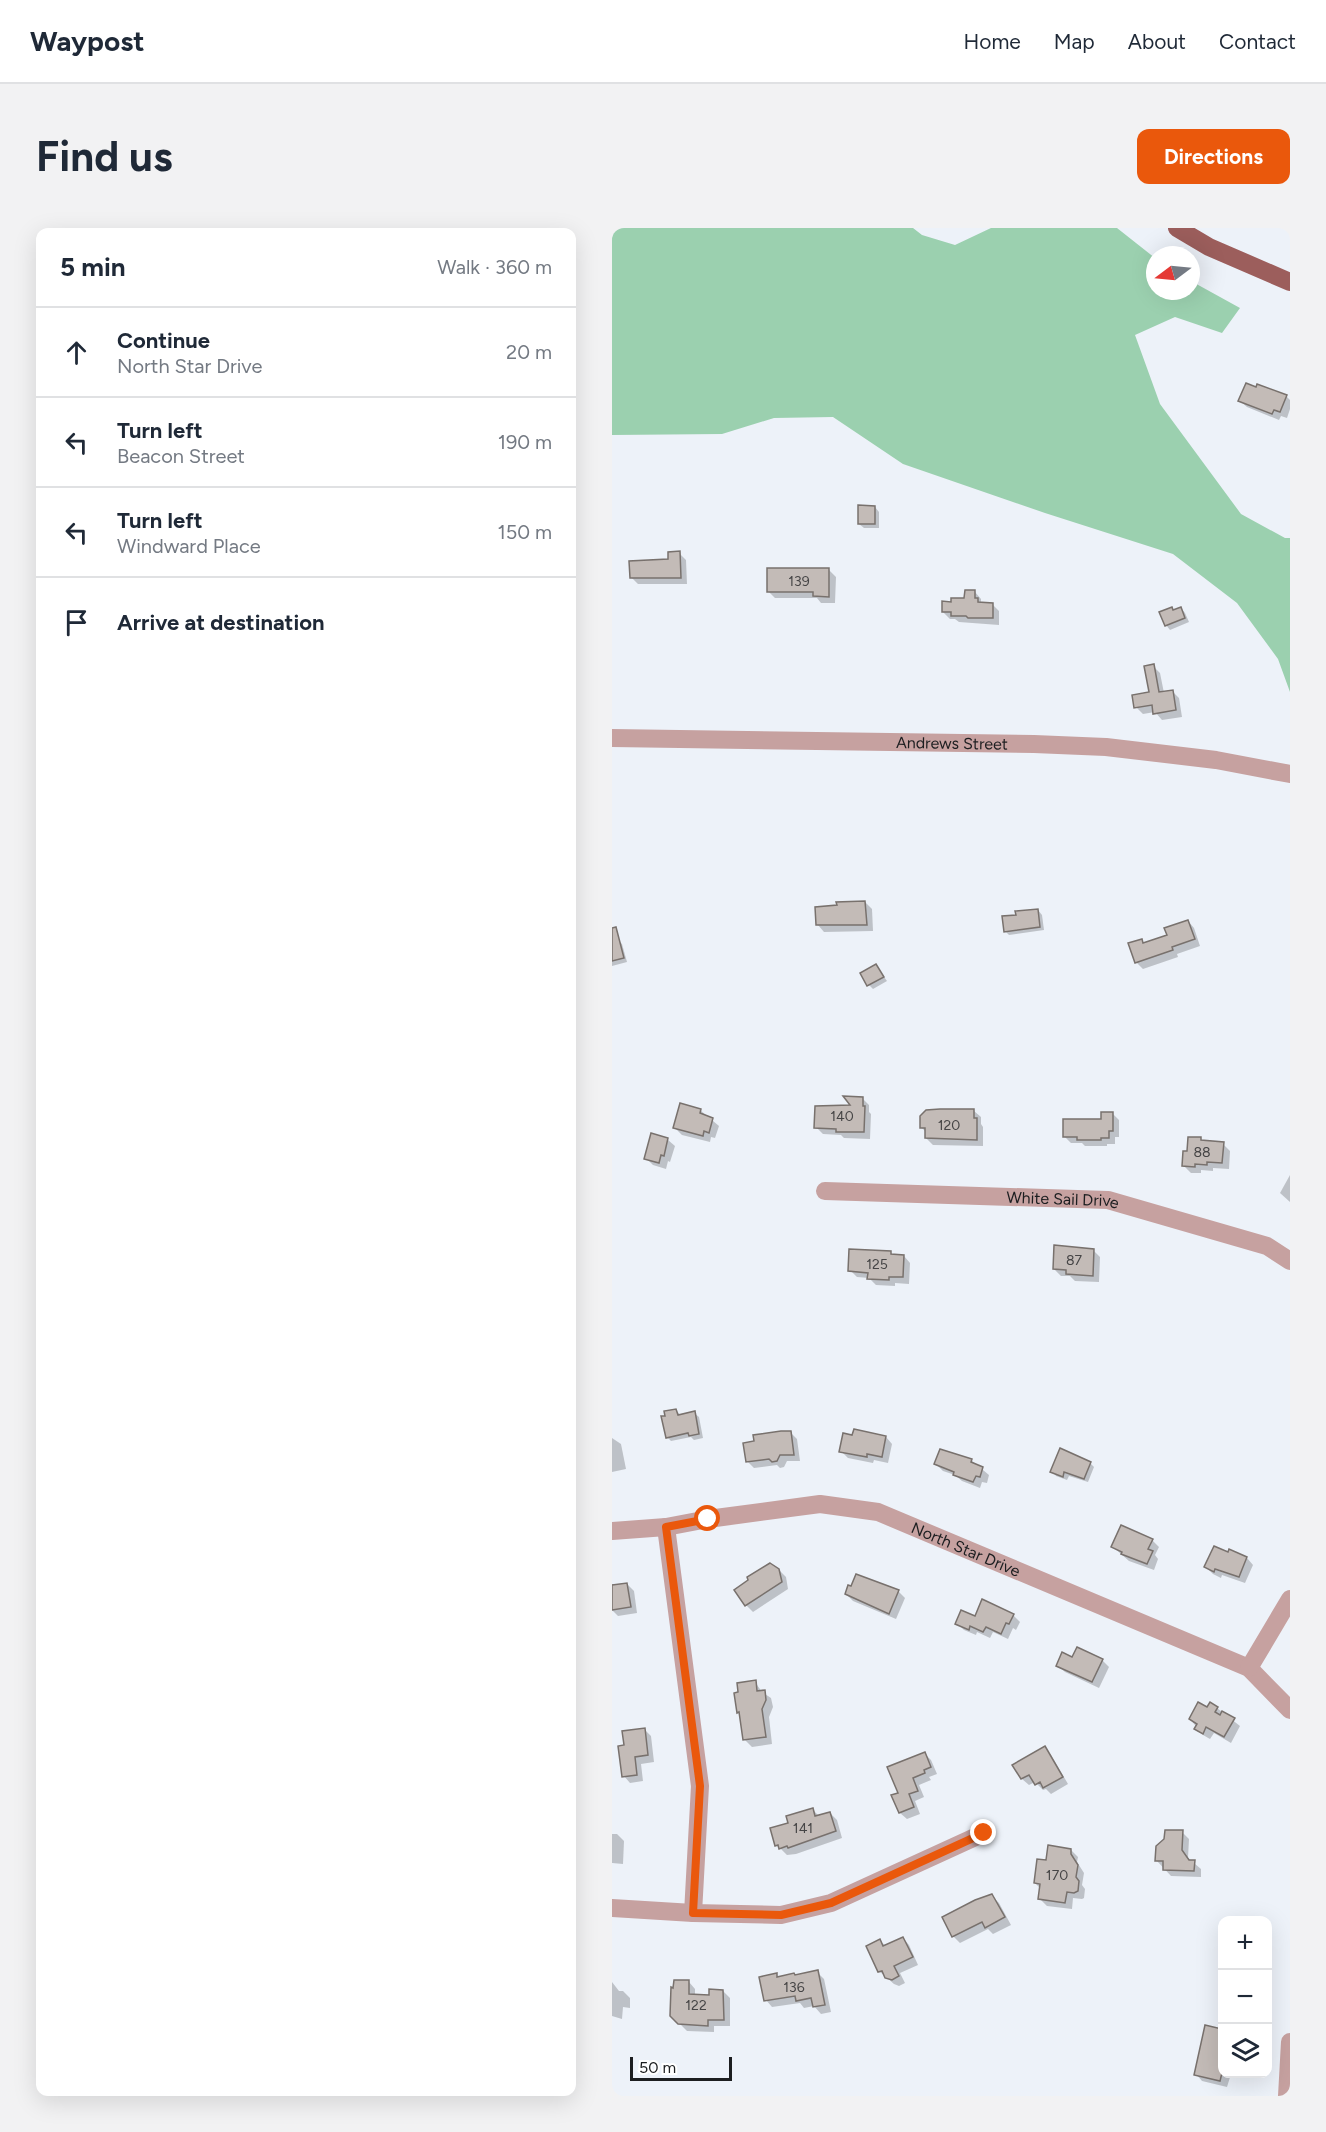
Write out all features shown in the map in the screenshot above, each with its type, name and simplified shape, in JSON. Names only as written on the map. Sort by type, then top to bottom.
[{"type":"main road","points":[[1177,228],[1209,247],[1290,282]]},
{"type":"street","name":"Andrews Street","points":[[612,738],[1106,747],[1216,760],[1290,774]]},
{"type":"street","name":"White Sail Drive","points":[[825,1191],[1107,1200],[1267,1246],[1290,1261]]},
{"type":"street","name":"North Star Drive","points":[[612,1531],[666,1527],[820,1504],[878,1512],[1249,1668],[1290,1710]]},
{"type":"street","points":[[666,1527],[700,1786],[693,1913]]},
{"type":"street","points":[[1249,1668],[1290,1599]]},
{"type":"street","points":[[612,1908],[781,1915],[831,1903],[984,1833]]},
{"type":"street","points":[[1287,2096],[1290,2042]]},
{"type":"green space","points":[[612,228],[913,228],[922,235],[955,245],[991,228],[1117,228],[1146,251],[1146,300],[1200,300],[1200,286],[1240,308],[1222,333],[1175,317],[1135,335],[1160,404],[1241,514],[1285,538],[1290,538],[1290,692],[1278,659],[1237,603],[1173,554],[903,464],[833,417],[774,418],[722,434],[612,435]]},
{"type":"building","points":[[1246,383],[1256,387],[1257,384],[1287,395],[1280,412],[1274,410],[1272,414],[1238,401]]},
{"type":"building","points":[[858,505],[875,506],[875,524],[858,524]]},
{"type":"building","points":[[680,551],[681,578],[630,578],[629,561],[668,559],[668,552]]},
{"type":"building","points":[[767,568],[829,568],[829,597],[813,596],[813,592],[767,592]]},
{"type":"building","points":[[965,590],[975,590],[975,598],[978,598],[978,602],[993,603],[993,618],[951,616],[951,612],[942,612],[942,601],[951,602],[951,598],[964,598]]},
{"type":"building","points":[[1172,607],[1173,610],[1181,607],[1185,618],[1165,626],[1159,612]]},
{"type":"building","points":[[1154,664],[1159,692],[1173,690],[1176,710],[1153,714],[1152,705],[1134,708],[1132,695],[1149,692],[1144,666]]},
{"type":"building","points":[[865,901],[867,925],[816,925],[815,907],[837,905],[836,902]]},
{"type":"building","points":[[1038,909],[1040,927],[1004,932],[1002,916],[1016,915],[1015,911]]},
{"type":"building","points":[[1188,920],[1195,939],[1172,947],[1173,950],[1135,963],[1128,943],[1142,939],[1143,943],[1167,935],[1164,928]]},
{"type":"building","points":[[616,927],[624,958],[612,961],[612,928]]},
{"type":"building","points":[[876,964],[884,977],[867,986],[860,973]]},
{"type":"building","points":[[843,1096],[863,1097],[864,1132],[836,1132],[836,1129],[814,1128],[815,1106],[850,1105]]},
{"type":"building","points":[[680,1103],[701,1109],[700,1113],[713,1118],[709,1133],[704,1131],[703,1136],[673,1128]]},
{"type":"building","points":[[974,1109],[974,1118],[977,1118],[977,1140],[925,1138],[925,1128],[920,1128],[920,1116],[926,1110]]},
{"type":"building","points":[[1101,1112],[1113,1112],[1113,1131],[1109,1131],[1109,1138],[1077,1140],[1077,1137],[1063,1137],[1063,1119],[1101,1119]]},
{"type":"building","points":[[651,1133],[668,1138],[664,1156],[661,1155],[659,1163],[644,1159]]},
{"type":"building","points":[[1188,1137],[1224,1142],[1222,1163],[1207,1162],[1207,1165],[1195,1164],[1195,1167],[1182,1166],[1183,1151],[1187,1151]]},
{"type":"building","points":[[1054,1245],[1094,1249],[1093,1276],[1066,1274],[1066,1270],[1053,1269]]},
{"type":"building","points":[[849,1249],[891,1251],[891,1254],[904,1255],[903,1277],[889,1277],[889,1280],[867,1279],[868,1273],[848,1271]]},
{"type":"building","points":[[676,1409],[678,1415],[695,1411],[699,1434],[689,1436],[688,1433],[666,1438],[661,1416],[665,1416],[664,1411]]},
{"type":"building","points":[[854,1429],[886,1436],[882,1457],[839,1452],[843,1433],[852,1435]]},
{"type":"building","points":[[791,1431],[794,1455],[780,1455],[777,1461],[772,1462],[769,1459],[746,1462],[743,1443],[754,1441],[753,1435]]},
{"type":"building","points":[[1060,1448],[1091,1462],[1084,1479],[1064,1472],[1063,1477],[1050,1472]]},
{"type":"building","points":[[940,1449],[972,1459],[971,1462],[983,1467],[980,1477],[976,1476],[973,1482],[953,1475],[954,1472],[934,1464]]},
{"type":"building","points":[[1121,1525],[1153,1539],[1148,1549],[1153,1551],[1147,1564],[1121,1554],[1122,1552],[1111,1547]]},
{"type":"building","points":[[1214,1546],[1228,1552],[1229,1549],[1247,1557],[1239,1577],[1215,1569],[1214,1572],[1204,1567]]},
{"type":"building","points":[[770,1563],[779,1569],[782,1582],[745,1606],[734,1590],[748,1580],[747,1577]]},
{"type":"building","points":[[856,1574],[899,1590],[889,1614],[845,1594]]},
{"type":"building","points":[[627,1583],[631,1607],[612,1610],[612,1585]]},
{"type":"building","points":[[982,1599],[1014,1614],[1009,1624],[1006,1623],[1001,1634],[986,1627],[983,1632],[970,1626],[969,1630],[955,1624],[961,1610],[975,1616]]},
{"type":"building","points":[[1077,1647],[1103,1659],[1092,1682],[1056,1666],[1062,1652],[1072,1657]]},
{"type":"building","points":[[756,1680],[757,1691],[765,1690],[766,1700],[762,1709],[766,1737],[743,1740],[734,1693],[738,1692],[737,1683]]},
{"type":"building","points":[[1198,1702],[1207,1707],[1210,1702],[1218,1707],[1215,1712],[1220,1715],[1222,1711],[1235,1718],[1224,1737],[1206,1727],[1203,1734],[1194,1729],[1197,1724],[1189,1719]]},
{"type":"building","points":[[645,1728],[648,1755],[635,1757],[637,1775],[622,1777],[618,1746],[624,1745],[622,1731]]},
{"type":"building","points":[[1045,1746],[1063,1777],[1043,1788],[1040,1782],[1035,1785],[1029,1775],[1021,1779],[1012,1765]]},
{"type":"building","points":[[925,1752],[931,1767],[924,1770],[925,1773],[913,1778],[918,1791],[909,1794],[914,1807],[899,1813],[891,1795],[898,1793],[887,1767]]},
{"type":"building","points":[[813,1808],[815,1816],[830,1812],[836,1831],[788,1848],[787,1846],[779,1849],[778,1845],[775,1846],[770,1828],[788,1823],[786,1816]]},
{"type":"building","points":[[1165,1830],[1183,1830],[1182,1850],[1189,1860],[1195,1860],[1194,1871],[1163,1870],[1163,1861],[1155,1861],[1156,1846],[1164,1839]]},
{"type":"building","points":[[1048,1845],[1071,1849],[1071,1854],[1078,1865],[1076,1877],[1079,1881],[1078,1891],[1067,1892],[1065,1903],[1038,1899],[1040,1884],[1034,1883],[1037,1859],[1046,1860]]},
{"type":"building","points":[[992,1894],[1005,1917],[985,1928],[982,1922],[952,1937],[942,1917]]},
{"type":"building","points":[[903,1937],[913,1957],[894,1966],[899,1976],[892,1980],[885,1978],[882,1971],[878,1972],[866,1946],[880,1939],[883,1946]]},
{"type":"building","points":[[818,1970],[825,2005],[813,2007],[811,1998],[796,2001],[795,1996],[764,2001],[759,1977],[777,1973],[777,1977],[794,1973],[795,1975]]},
{"type":"building","points":[[674,1980],[689,1980],[689,1994],[709,1995],[709,1989],[723,1990],[724,2020],[708,2020],[708,2026],[678,2024],[670,2016],[671,1987],[673,1988]]},
{"type":"building","points":[[1205,2025],[1218,2028],[1218,2078],[1221,2078],[1220,2081],[1194,2075]]},
{"type":"route","points":[[708,1519],[666,1527],[700,1786],[693,1913],[781,1915],[831,1903],[984,1833]]}]
